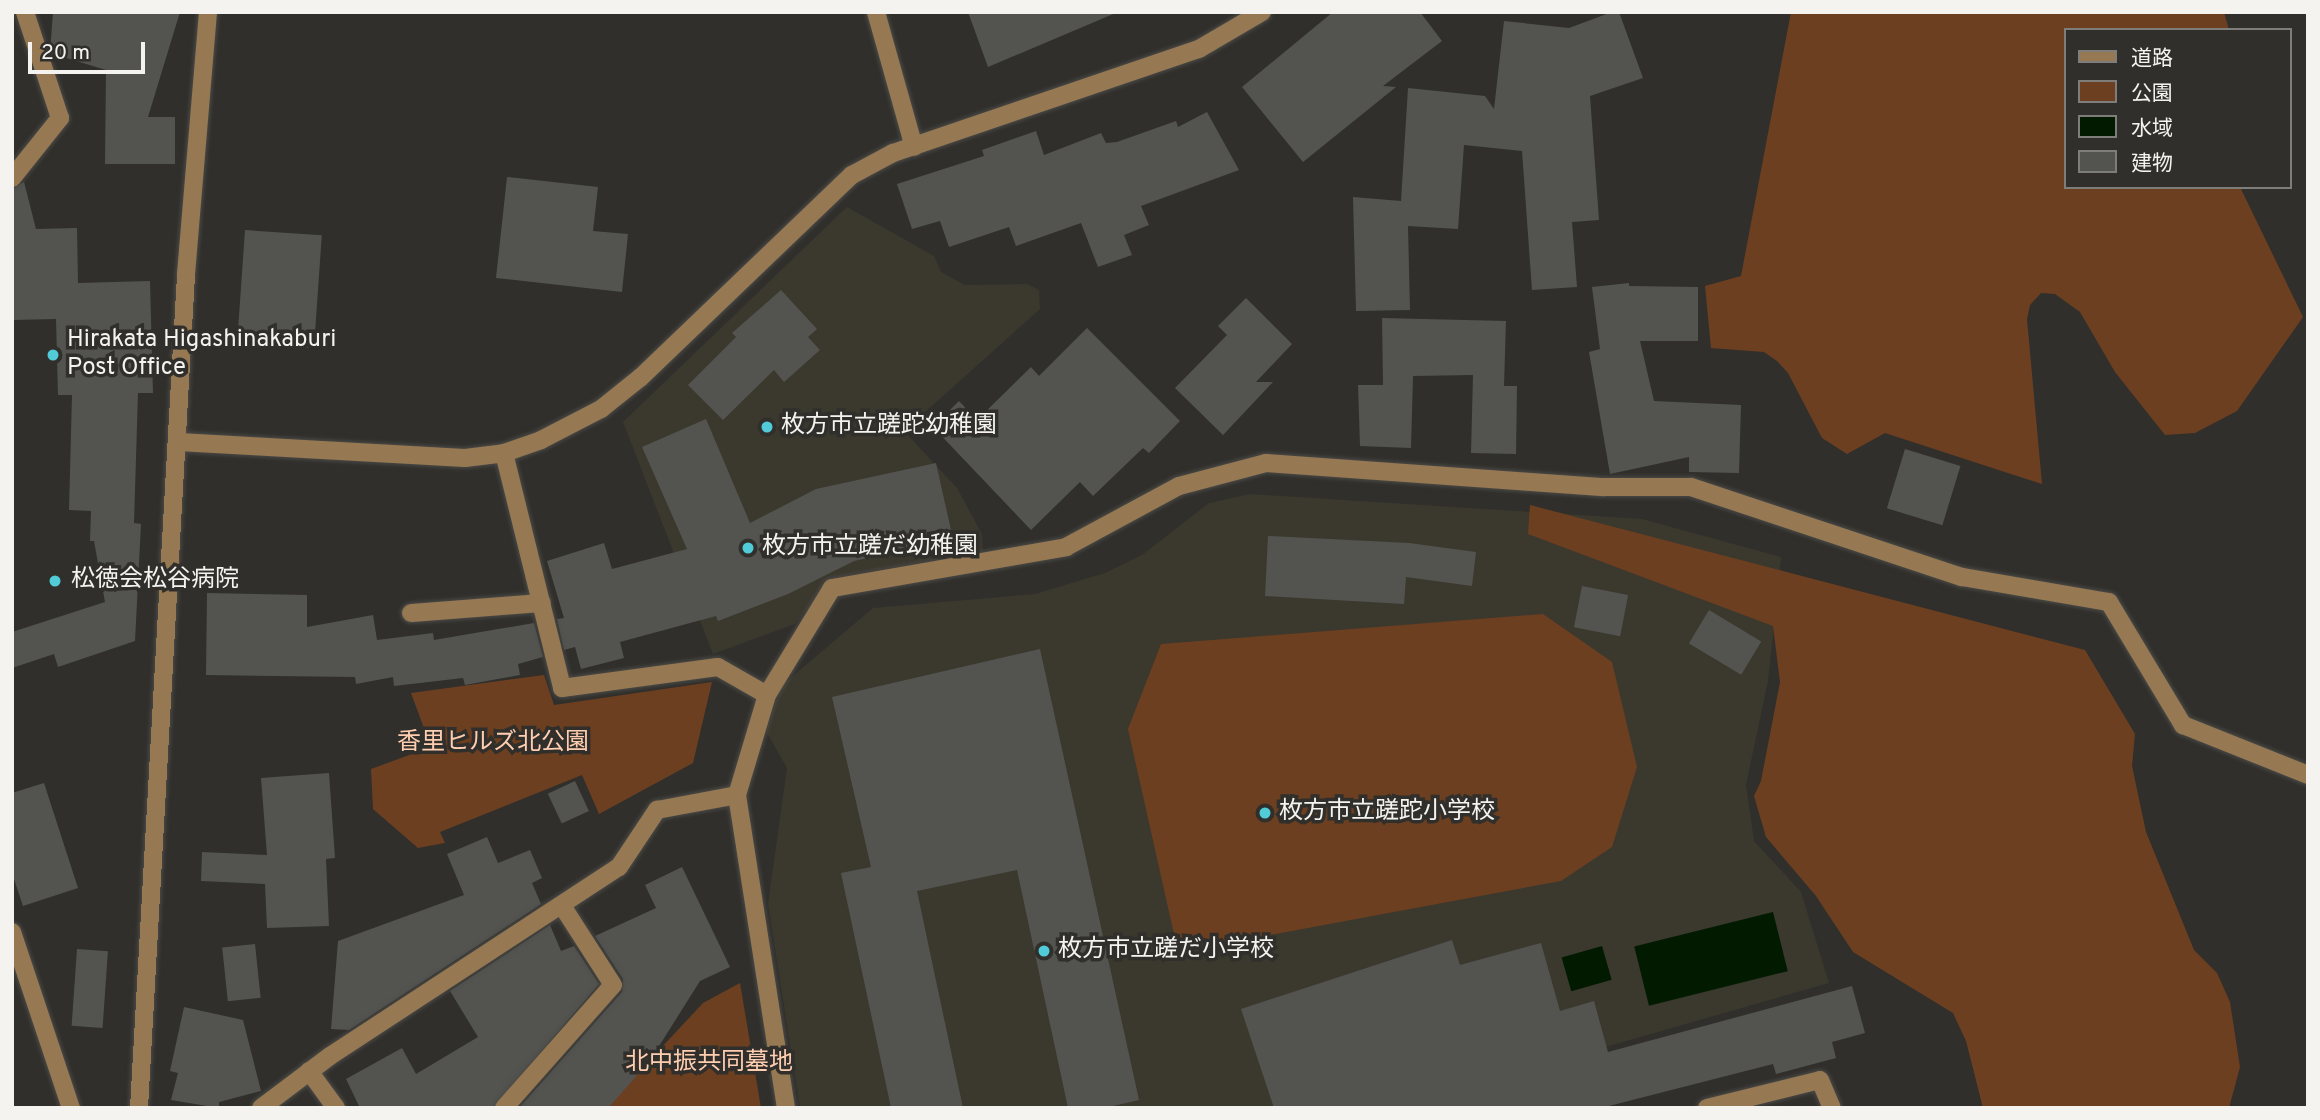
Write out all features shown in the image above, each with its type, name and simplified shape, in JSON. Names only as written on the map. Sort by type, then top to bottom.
[{"type":"street","points":[[12,178],[60,118],[24,12]]},
{"type":"street","points":[[139,1108],[179,442],[186,274],[208,12]]},
{"type":"street","points":[[876,12],[914,147]]},
{"type":"street","points":[[179,442],[466,458],[504,453],[601,409],[852,175],[914,147],[1199,49],[1262,12]]},
{"type":"street","points":[[504,453],[562,688],[718,667],[767,695]]},
{"type":"street","points":[[786,1108],[737,796],[767,695],[832,588],[1066,547],[1179,486],[1266,463],[1604,487],[1691,487],[1962,578],[2109,601],[2183,725],[2308,775]]},
{"type":"street","points":[[411,613],[542,603]]},
{"type":"street","points":[[261,1108],[309,1071],[619,867],[657,810],[737,796]]},
{"type":"street","points":[[504,1108],[613,985],[563,906]]},
{"type":"street","points":[[14,941],[71,1108]]},
{"type":"street","points":[[309,1071],[335,1108]]},
{"type":"street","points":[[1707,1108],[1821,1080],[1832,1108]]},
{"type":"shaded area","name":"枚方市立蹉跎幼稚園","points":[[847,207],[934,256],[941,272],[965,285],[1027,284],[1039,290],[1040,309],[904,431],[957,488],[982,534],[983,551],[832,578],[795,624],[713,654],[623,422]]},
{"type":"shaded area","name":"枚方市立蹉跎小学校","points":[[1250,494],[1642,519],[1781,557],[1768,681],[1746,785],[1754,841],[1801,892],[1829,983],[1392,1108],[800,1108],[768,904],[787,768],[766,731],[781,686],[873,608],[1035,594],[1105,573],[1142,555],[1209,503]]},
{"type":"green space","points":[[1791,12],[2224,12],[2228,28],[2064,28],[2064,189],[2241,189],[2303,317],[2237,411],[2195,433],[2165,435],[2115,372],[2080,312],[2055,294],[2041,293],[2030,305],[2027,319],[2042,484],[1885,433],[1847,454],[1822,438],[1788,373],[1777,361],[1764,352],[1711,348],[1705,286],[1741,276]]},
{"type":"green space","points":[[1530,505],[2085,650],[2135,734],[2132,766],[2146,832],[2194,950],[2217,973],[2230,1002],[2240,1067],[2229,1108],[1983,1108],[1966,1041],[1953,1013],[1853,952],[1816,896],[1766,837],[1754,796],[1761,781],[1780,682],[1773,626],[1528,534]]},
{"type":"green space","points":[[1543,614],[1612,662],[1637,767],[1612,847],[1561,881],[1178,952],[1128,729],[1161,644]]},
{"type":"green space","name":"香里ヒルズ北公園","points":[[544,675],[554,705],[712,682],[693,763],[599,814],[582,775],[440,832],[445,843],[418,848],[373,809],[371,769],[431,747],[411,693]]},
{"type":"green space","name":"北中振共同墓地","points":[[740,983],[761,1108],[605,1108],[703,1003]]},
{"type":"water","points":[[1773,912],[1788,971],[1649,1006],[1634,947]]},
{"type":"water","points":[[1602,946],[1612,980],[1571,991],[1562,958]]},
{"type":"building","points":[[53,12],[180,12],[148,117],[175,117],[175,164],[105,164],[106,70],[50,53]]},
{"type":"building","points":[[968,12],[1118,12],[988,67]]},
{"type":"building","points":[[1333,12],[1420,12],[1442,41],[1383,86],[1396,87],[1303,162],[1242,87]]},
{"type":"building","points":[[1612,12],[1619,12],[1643,78],[1590,96],[1599,220],[1572,222],[1577,287],[1532,290],[1522,151],[1464,145],[1458,229],[1408,226],[1410,310],[1356,311],[1353,197],[1401,201],[1408,88],[1485,96],[1494,109],[1504,21],[1569,28]]},
{"type":"building","points":[[1207,112],[1239,170],[1141,206],[1149,225],[1124,235],[1132,255],[1098,267],[1081,223],[1016,246],[1009,227],[949,247],[940,221],[912,229],[897,184],[984,156],[982,150],[1036,131],[1044,155],[1101,133],[1106,143],[1117,142],[1176,121],[1178,127]]},
{"type":"building","points":[[507,177],[598,187],[593,231],[628,234],[622,292],[496,278]]},
{"type":"building","points":[[24,182],[36,229],[77,228],[78,283],[150,281],[153,393],[138,393],[134,523],[141,524],[135,641],[58,667],[54,654],[12,668],[12,632],[105,602],[94,541],[90,541],[91,511],[69,510],[72,395],[58,395],[56,319],[12,320],[12,189]]},
{"type":"building","points":[[245,230],[322,235],[314,348],[237,343]]},
{"type":"building","points":[[1629,283],[1629,286],[1698,287],[1698,341],[1640,341],[1654,401],[1741,405],[1739,473],[1689,472],[1689,457],[1610,474],[1589,352],[1600,349],[1592,287]]},
{"type":"building","points":[[781,290],[817,329],[808,337],[820,350],[784,382],[774,370],[723,420],[688,385],[736,337],[732,333]]},
{"type":"building","points":[[1246,298],[1292,344],[1256,382],[1273,382],[1223,435],[1175,388],[1227,335],[1218,326]]},
{"type":"building","points":[[1382,318],[1506,321],[1504,386],[1517,386],[1516,454],[1471,453],[1473,375],[1413,376],[1411,448],[1360,446],[1358,385],[1383,385]]},
{"type":"building","points":[[1087,328],[1180,421],[1149,453],[1143,448],[1093,496],[1080,482],[1031,530],[933,427],[959,401],[977,420],[1031,367],[1039,376]]},
{"type":"building","points":[[706,419],[750,523],[816,489],[936,463],[953,539],[854,561],[788,594],[718,621],[716,616],[620,642],[624,658],[581,669],[575,647],[564,650],[557,619],[564,618],[547,561],[604,543],[612,569],[687,549],[642,447]]},
{"type":"building","points":[[1905,449],[1960,466],[1942,525],[1887,508]]},
{"type":"building","points":[[1268,536],[1409,543],[1476,552],[1472,586],[1406,577],[1404,604],[1265,596]]},
{"type":"building","points":[[1582,586],[1628,595],[1620,636],[1574,627]]},
{"type":"building","points":[[207,593],[307,595],[307,627],[373,615],[377,640],[433,633],[434,640],[534,623],[543,657],[518,664],[520,675],[465,685],[463,678],[394,686],[393,677],[356,684],[355,677],[206,675]]},
{"type":"building","points":[[1709,610],[1761,641],[1741,675],[1689,643]]},
{"type":"building","points":[[1040,649],[1139,1100],[1104,1108],[1068,1108],[1017,870],[917,891],[963,1108],[891,1108],[841,873],[871,867],[832,697]]},
{"type":"building","points":[[329,773],[335,858],[326,859],[329,926],[267,928],[265,884],[201,881],[202,852],[267,855],[261,778]]},
{"type":"building","points":[[575,781],[589,811],[562,824],[548,794]]},
{"type":"building","points":[[44,783],[78,888],[23,906],[12,873],[12,793]]},
{"type":"building","points":[[487,837],[498,863],[530,850],[542,878],[532,883],[541,904],[349,1030],[331,1029],[338,941],[464,895],[447,854]]},
{"type":"building","points":[[682,867],[730,967],[700,981],[649,1062],[608,1108],[519,1108],[622,992],[623,979],[595,936],[656,908],[645,885]]},
{"type":"building","points":[[550,925],[561,951],[574,946],[599,984],[493,1108],[360,1108],[346,1079],[402,1048],[416,1074],[478,1037],[450,991]]},
{"type":"building","points":[[1452,940],[1460,965],[1541,943],[1560,1011],[1594,1001],[1608,1052],[1852,986],[1865,1033],[1832,1042],[1836,1058],[1776,1074],[1773,1064],[1601,1108],[1274,1108],[1241,1009]]},
{"type":"building","points":[[255,944],[261,998],[228,1001],[222,947]]},
{"type":"building","points":[[77,949],[108,951],[103,1028],[72,1026]]},
{"type":"building","points":[[184,1007],[243,1020],[261,1091],[219,1102],[219,1108],[171,1100],[178,1073],[170,1071]]},
{"type":"place","name":"Hirakata Higashinakaburi Post Office","points":[[53,355]]},
{"type":"place","name":"枚方市立蹉跎幼稚園","points":[[767,427]]},
{"type":"place","name":"枚方市立蹉だ幼稚園","points":[[748,548]]},
{"type":"place","name":"松徳会松谷病院","points":[[55,581]]},
{"type":"place","name":"枚方市立蹉跎小学校","points":[[1265,813]]},
{"type":"place","name":"枚方市立蹉だ小学校","points":[[1044,951]]}]
